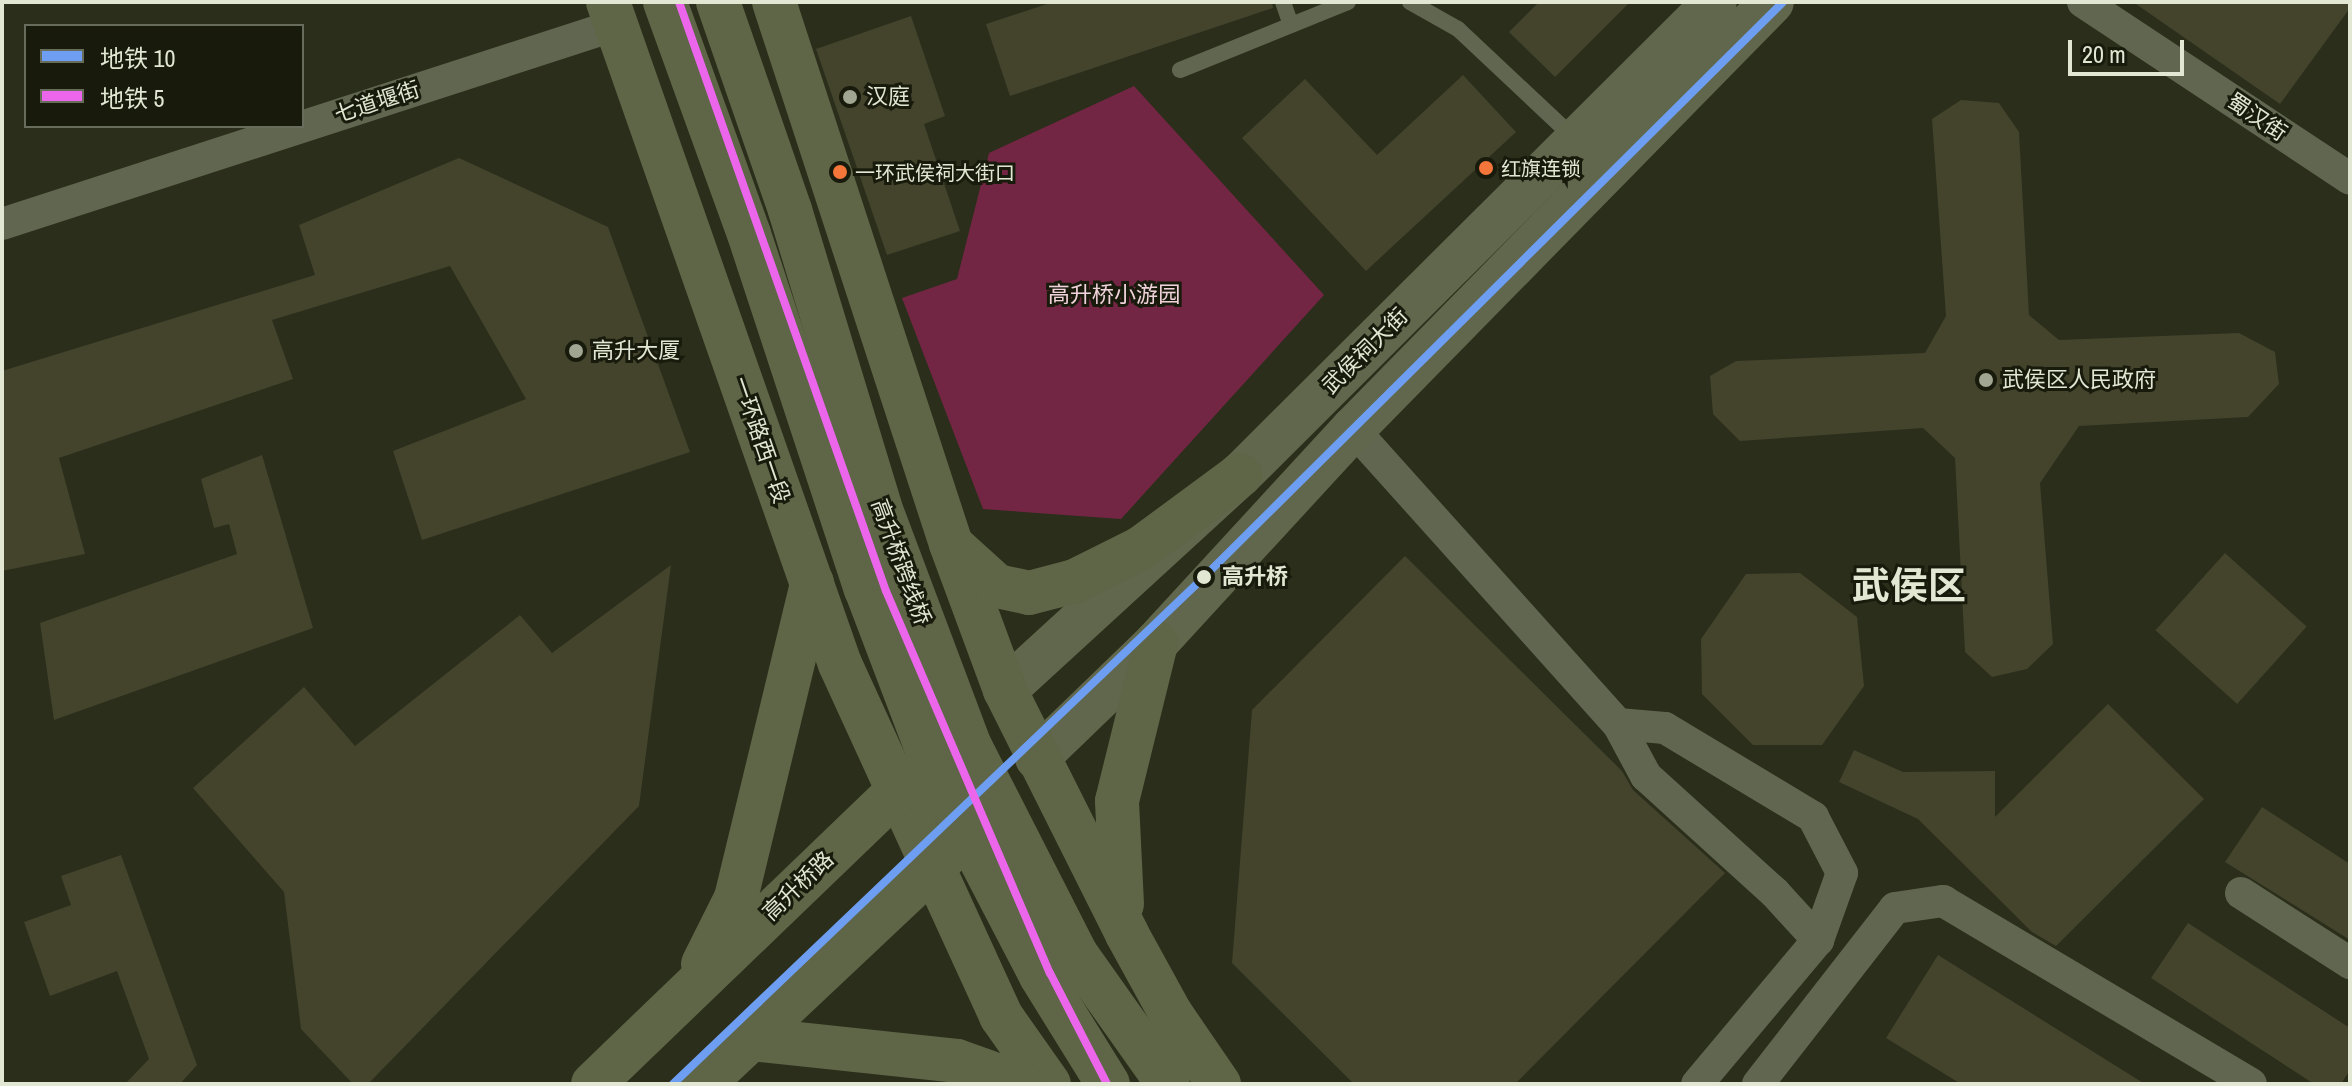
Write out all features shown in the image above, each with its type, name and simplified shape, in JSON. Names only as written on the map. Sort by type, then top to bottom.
[{"type":"main road","name":"高升桥跨线桥","points":[[665,2],[749,234],[866,589],[937,776],[1041,976],[1108,1084]]},
{"type":"main road","name":"高升桥跨线桥","points":[[718,2],[790,210],[880,507],[970,746],[1076,954],[1168,1084]]},
{"type":"main road","points":[[774,2],[951,544],[1005,690],[1127,934],[1171,1014],[1219,1084]]},
{"type":"main road","name":"武侯祠大街","points":[[1005,690],[1240,475],[1715,2]]},
{"type":"main road","name":"武侯祠大街","points":[[1037,758],[1156,643],[1353,429],[1772,2]]},
{"type":"main road","name":"一环路西一段","points":[[612,13],[840,664],[899,789],[932,871],[1001,1016],[1049,1084]]},
{"type":"main road","points":[[951,544],[997,586],[1029,593],[1075,581],[1141,548],[1240,475]]},
{"type":"main road","points":[[689,992],[736,898],[812,583]]},
{"type":"main road","points":[[1127,934],[1117,870],[1117,801],[1156,643]]},
{"type":"main road","name":"高升桥路","points":[[593,1084],[1005,690]]},
{"type":"main road","points":[[703,1084],[932,871],[1037,758]]},
{"type":"main road","points":[[751,1039],[957,1061],[1022,1084]]},
{"type":"street","name":"蜀汉街","points":[[2083,2],[2346,167]]},
{"type":"street","name":"七道堰街","points":[[304,120],[612,13]]},
{"type":"street","name":"七道堰街","points":[[2,224],[280,128]]},
{"type":"street","points":[[1353,429],[1618,724],[1646,776],[1775,893],[1818,940]]},
{"type":"street","points":[[1618,724],[1665,728],[1813,817],[1842,873],[1818,940],[1697,1084]]},
{"type":"street","points":[[2241,893],[2350,963]]},
{"type":"street","points":[[1758,1084],[1895,908],[1943,901],[2251,1084]]},
{"type":"lane","points":[[1283,2],[1291,25]]},
{"type":"lane","points":[[1180,70],[1348,2]]},
{"type":"lane","points":[[1410,2],[1458,29],[1577,141]]},
{"type":"green space","name":"高升桥小游园","points":[[1134,86],[1324,295],[1121,519],[983,509],[902,298],[957,279],[989,153]]},
{"type":"building","points":[[1053,2],[1272,2],[1273,8],[1010,96],[986,24]]},
{"type":"building","points":[[1539,2],[1630,2],[1555,77],[1509,32]]},
{"type":"building","points":[[2133,2],[2350,2],[2350,8],[2280,104]]},
{"type":"building","points":[[911,16],[945,116],[924,124],[960,231],[887,255],[816,49]]},
{"type":"building","points":[[1463,75],[1516,132],[1366,271],[1242,138],[1305,79],[1377,155]]},
{"type":"building","points":[[1961,100],[1999,103],[2019,132],[2029,315],[2059,340],[2239,333],[2275,352],[2279,384],[2248,417],[2079,426],[2040,483],[2053,644],[2027,669],[1992,677],[1965,652],[1955,458],[1923,428],[1740,441],[1713,414],[1710,376],[1736,361],[1925,353],[1946,316],[1932,119]]},
{"type":"building","name":"高升大厦","points":[[459,158],[608,227],[690,452],[422,540],[393,451],[526,399],[450,266],[272,320],[293,379],[59,458],[85,554],[2,571],[2,371],[315,275],[299,225]]},
{"type":"building","points":[[262,455],[313,628],[54,720],[40,623],[237,554],[229,524],[214,528],[201,479]]},
{"type":"building","points":[[2225,553],[2307,627],[2237,704],[2155,630]]},
{"type":"building","points":[[1405,556],[1622,771],[1633,790],[1725,873],[1515,1084],[1354,1084],[1232,963],[1252,710]]},
{"type":"building","points":[[671,565],[639,806],[368,1084],[353,1084],[301,1029],[284,892],[193,788],[304,687],[355,746],[520,615],[552,653]]},
{"type":"building","points":[[1800,573],[1857,617],[1864,686],[1822,745],[1753,745],[1702,694],[1701,639],[1746,574]]},
{"type":"building","points":[[2108,704],[2204,799],[2056,946],[2032,932],[1918,819],[1839,782],[1854,750],[1903,772],[1995,771],[1995,817]]},
{"type":"building","points":[[2262,807],[2350,864],[2350,940],[2225,862]]},
{"type":"building","points":[[121,855],[197,1065],[180,1084],[125,1084],[149,1059],[117,971],[50,996],[24,922],[71,905],[61,876]]},
{"type":"building","points":[[2188,923],[2350,1028],[2350,1070],[2341,1084],[2314,1084],[2151,978]]},
{"type":"building","points":[[1938,955],[2145,1084],[1961,1084],[1886,1038]]},
{"type":"metro line","name":"5","points":[[679,2],[886,591],[1050,973],[1107,1084]]},
{"type":"metro line","name":"10","points":[[673,1084],[1203,578],[1783,2]]},
{"type":"place","name":"汉庭","points":[[850,97]]},
{"type":"place","name":"红旗连锁","points":[[1486,168]]},
{"type":"place","name":"一环武侯祠大街口","points":[[840,172]]},
{"type":"place","name":"高升大厦","points":[[576,351]]},
{"type":"place","name":"武侯区人民政府","points":[[1986,380]]},
{"type":"place","name":"高升桥","points":[[1204,577]]},
{"type":"district","name":"武侯区","points":[[1909,586]]}]
